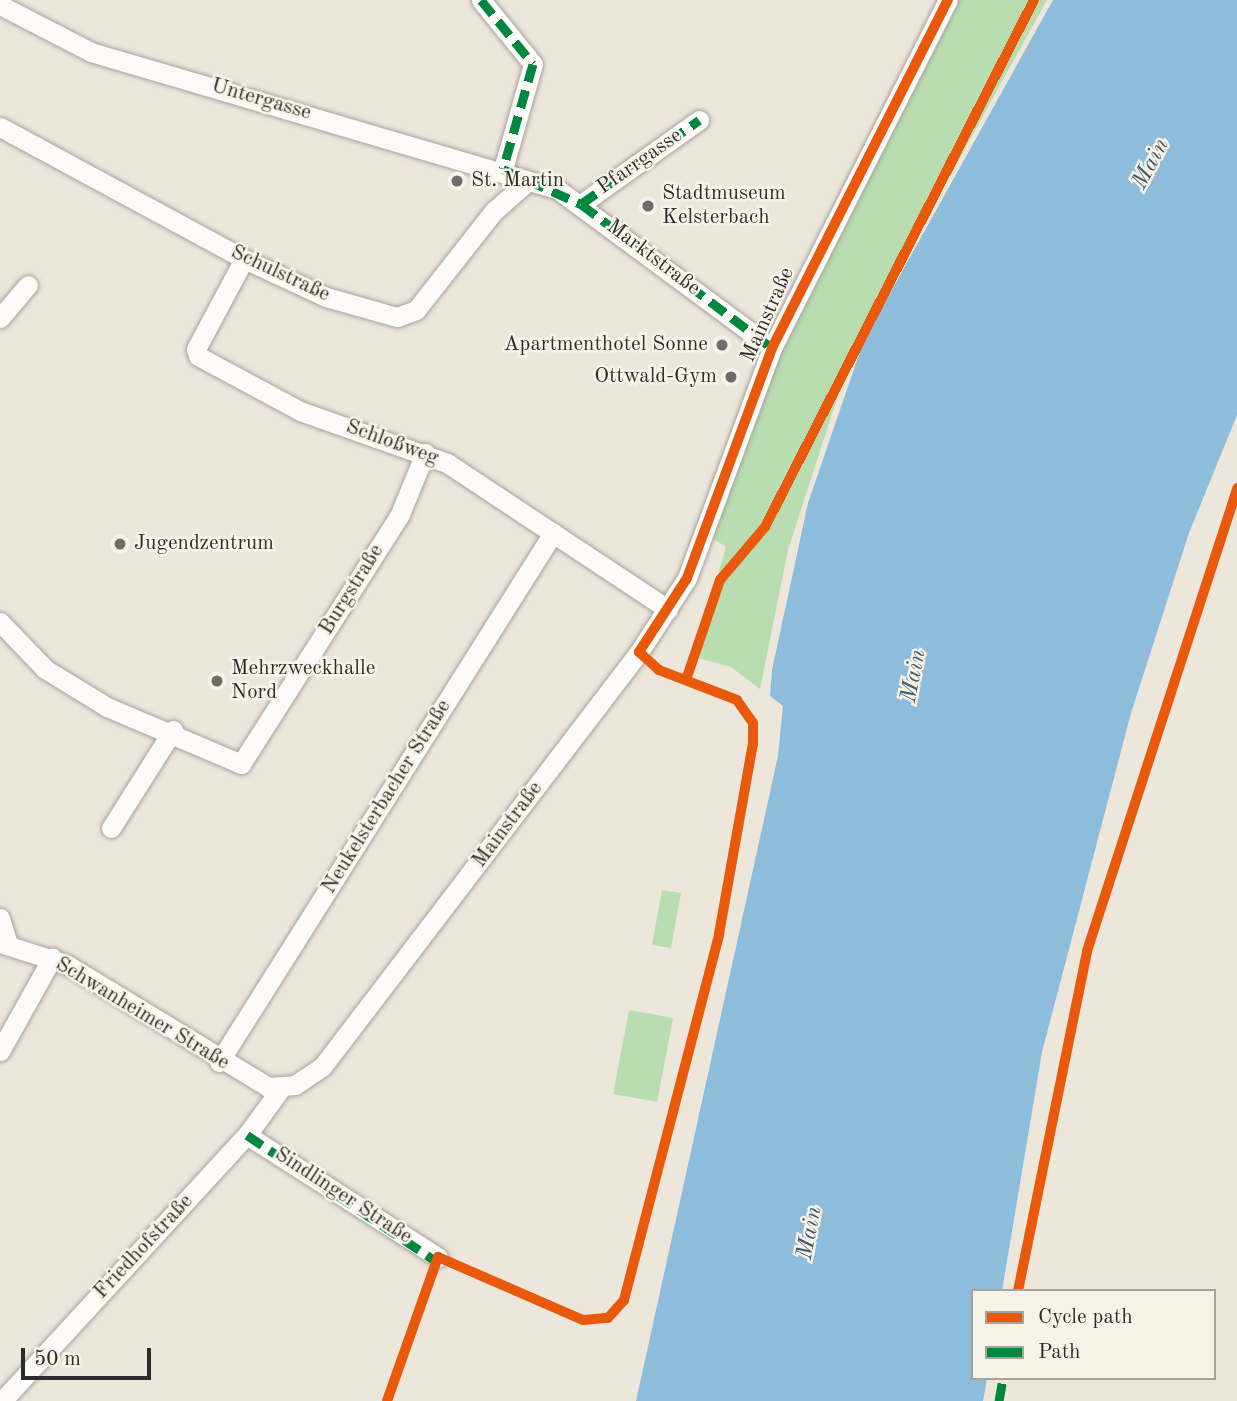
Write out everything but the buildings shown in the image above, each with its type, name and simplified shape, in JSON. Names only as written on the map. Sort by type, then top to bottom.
[{"type":"street","points":[[481,0],[533,64],[503,169]]},
{"type":"street","name":"Mainstraße","points":[[281,1088],[322,1068],[668,609],[714,510],[772,348],[948,0]]},
{"type":"street","name":"Untergasse","points":[[0,5],[91,52],[503,169],[527,182]]},
{"type":"street","name":"Pfarrgasse","points":[[582,204],[699,120]]},
{"type":"street","name":"Schulstraße","points":[[0,127],[244,258],[326,297],[410,315],[504,199],[527,182]]},
{"type":"street","name":"Marktstraße","points":[[527,182],[582,204],[772,348]]},
{"type":"street","name":"Schloßweg","points":[[244,258],[196,349],[198,356],[300,411],[425,453],[554,533],[668,609]]},
{"type":"street","points":[[0,318],[28,285]]},
{"type":"street","name":"Burgstraße","points":[[0,622],[60,679],[121,715],[173,730],[230,763],[247,758],[400,514],[425,453]]},
{"type":"street","name":"Neukelsterbacher Straße","points":[[219,1062],[554,533]]},
{"type":"street","points":[[111,828],[173,730]]},
{"type":"street","points":[[0,918],[4,944]]},
{"type":"street","name":"Schwanheimer Straße","points":[[4,944],[52,958],[219,1062],[281,1088]]},
{"type":"street","points":[[0,1051],[52,958]]},
{"type":"street","name":"Friedhofstraße","points":[[2,1401],[247,1135],[281,1088]]},
{"type":"street","name":"Sindlinger Straße","points":[[247,1135],[438,1257]]},
{"type":"green space","points":[[951,0],[1047,0],[851,355],[788,550],[760,689],[731,667],[694,657],[726,547],[710,536],[825,241]]},
{"type":"green space","points":[[662,890],[681,893],[671,948],[652,945]]},
{"type":"green space","points":[[629,1010],[673,1018],[657,1102],[613,1094]]},
{"type":"water","name":"Main","points":[[1053,0],[1237,0],[1237,415],[1189,533],[1131,713],[1042,1052],[1002,1289],[971,1289],[971,1380],[987,1380],[983,1401],[636,1401],[778,756],[783,706],[770,696],[772,670],[808,503],[864,340]]},
{"type":"marked path","points":[[481,0],[533,64],[503,169],[581,204],[772,348]]},
{"type":"marked path","points":[[581,204],[699,120]]},
{"type":"marked path","points":[[247,1135],[436,1261]]},
{"type":"marked path","points":[[999,1401],[1003,1380]]},
{"type":"cycle path","points":[[387,1401],[438,1257],[583,1320],[608,1318],[624,1300],[719,934],[753,743],[753,723],[737,700],[659,670],[639,652],[687,578],[772,348],[948,0]]},
{"type":"cycle path","points":[[686,680],[720,580],[765,527],[1034,0]]},
{"type":"cycle path","points":[[1018,1289],[1087,951],[1237,488]]},
{"type":"place","name":"St. Martin","points":[[457,181]]},
{"type":"place","name":"Stadtmuseum Kelsterbach","points":[[648,206]]},
{"type":"place","name":"Apartmenthotel Sonne","points":[[722,345]]},
{"type":"place","name":"Ottwald-Gym","points":[[731,377]]},
{"type":"place","name":"Jugendzentrum","points":[[120,544]]},
{"type":"place","name":"Mehrzweckhalle Nord","points":[[217,681]]}]
